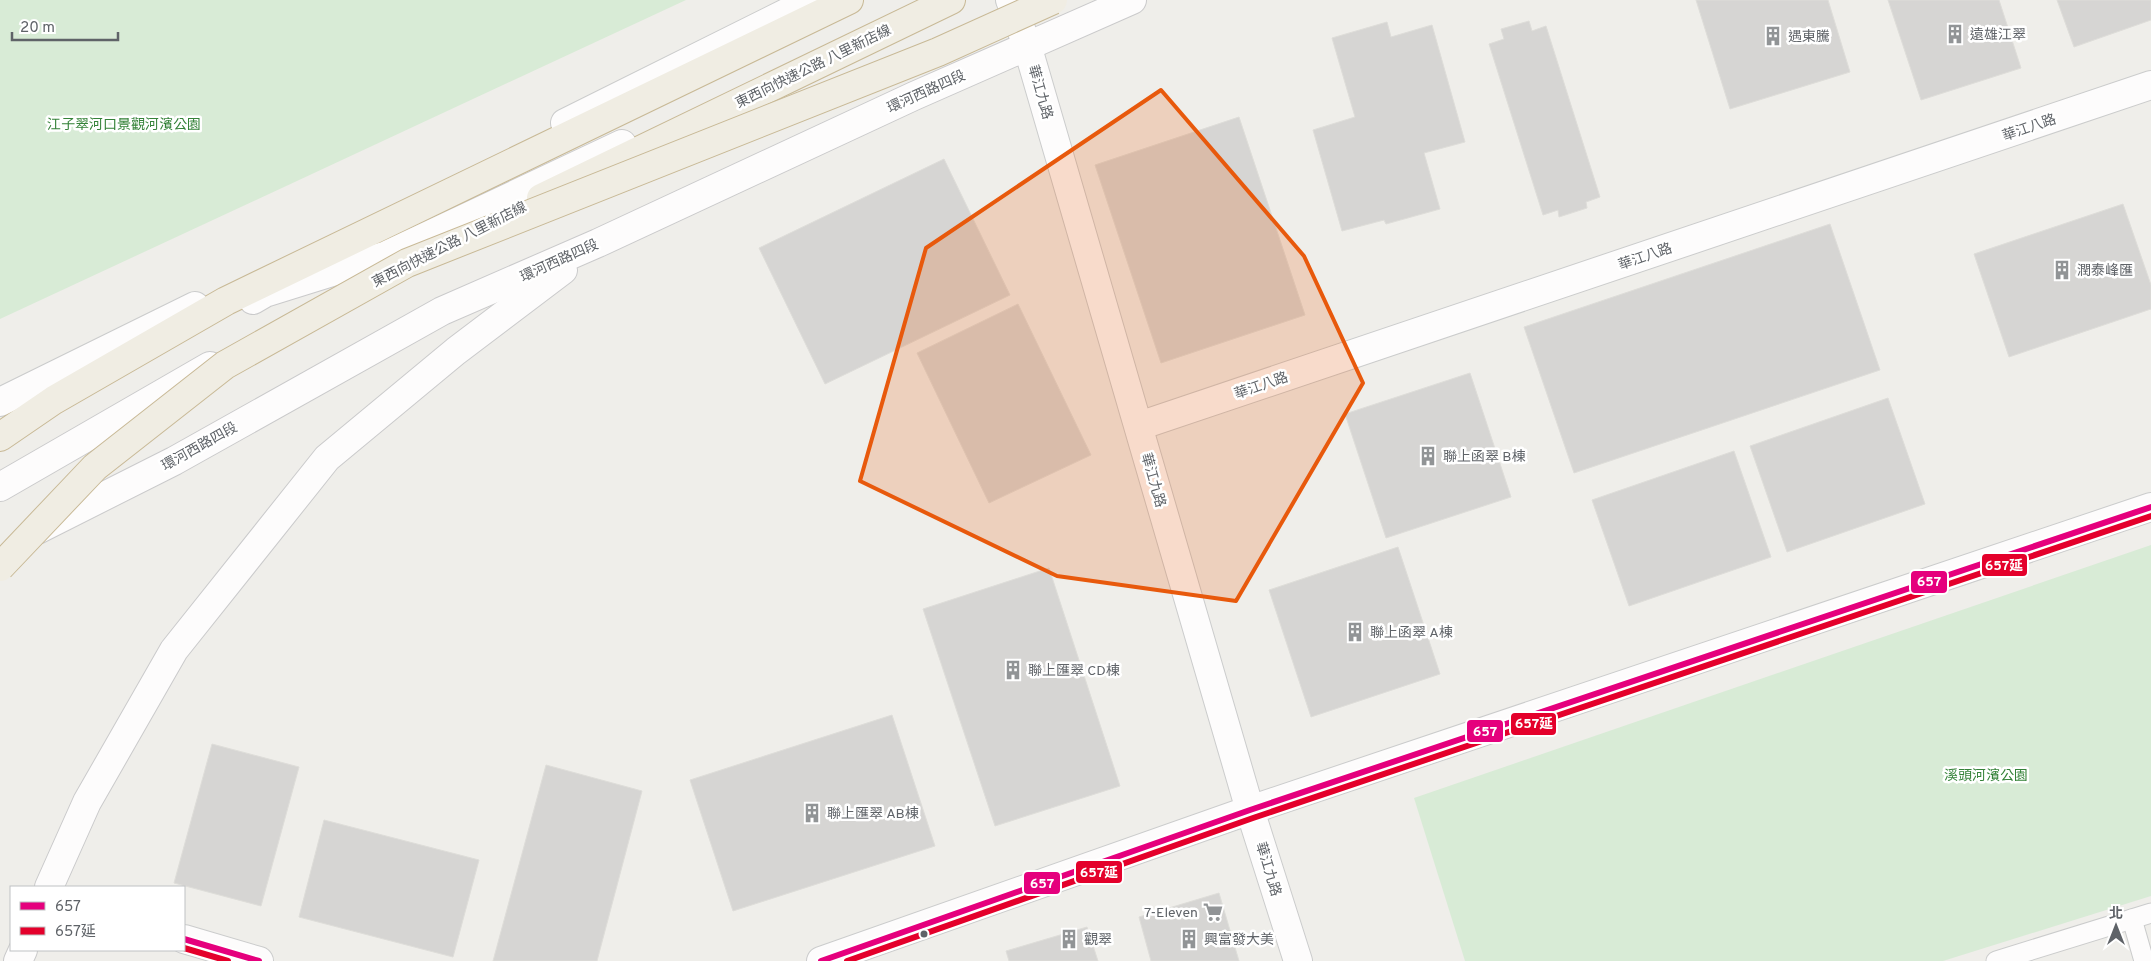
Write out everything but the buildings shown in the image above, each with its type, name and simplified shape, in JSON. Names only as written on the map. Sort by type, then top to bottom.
[{"type":"highway","points":[[0,439],[54,400],[226,301],[849,0]]},
{"type":"highway","name":"東西向快速公路 八里新店線","points":[[0,567],[95,467],[225,365],[397,259],[951,0]]},
{"type":"highway","points":[[397,259],[938,52],[1053,0]]},
{"type":"street","points":[[0,402],[812,0]]},
{"type":"street","points":[[0,487],[397,259],[927,0]]},
{"type":"street","name":"華江九路","points":[[1010,0],[1027,45],[1250,810],[1298,961]]},
{"type":"street","name":"環河西路四段","points":[[0,549],[174,461],[442,311],[598,243],[1027,45],[1132,0]]},
{"type":"street","name":"華江八路","points":[[1138,426],[2151,85]]},
{"type":"street","points":[[49,886],[87,802],[174,650],[327,458],[456,351],[598,243]]},
{"type":"street","points":[[0,439],[265,294],[397,259]]},
{"type":"street","points":[[821,961],[1250,810],[2151,507]]},
{"type":"street","points":[[185,940],[259,961]]},
{"type":"lane","points":[[1996,961],[2151,913]]},
{"type":"lane","points":[[2132,919],[2144,961]]},
{"type":"highlighted area","points":[[1161,90],[1304,256],[1363,383],[1236,601],[1057,576],[860,481],[926,248]]},
{"type":"green space","name":"江子翠河口景觀河濱公園","points":[[0,0],[686,0],[0,319]]},
{"type":"green space","name":"溪頭河濱公園","points":[[2151,545],[2151,896],[1943,961],[1465,961],[1414,798]]},
{"type":"transit line","name":"657","points":[[821,961],[1250,810],[2151,507]]},
{"type":"transit line","name":"657延","points":[[847,961],[1253,818],[2151,516]]},
{"type":"transit line","name":"657","points":[[185,939],[259,961]]},
{"type":"transit line","name":"657延","points":[[185,948],[228,961]]},
{"type":"place","name":"遠雄江翠","points":[[1955,34]]},
{"type":"place","name":"遇東騰","points":[[1773,36]]},
{"type":"place","name":"潤泰峰匯","points":[[2062,270]]},
{"type":"place","name":"聯上函翠 B棟","points":[[1428,456]]},
{"type":"place","name":"聯上函翠 A棟","points":[[1355,632]]},
{"type":"place","name":"聯上匯翠 CD棟","points":[[1013,670]]},
{"type":"place","name":"聯上匯翠 AB棟","points":[[812,813]]},
{"type":"place","name":"7-Eleven","points":[[1213,912]]},
{"type":"place","name":"觀翠","points":[[1069,939]]},
{"type":"place","name":"興富發大美","points":[[1189,939]]}]
